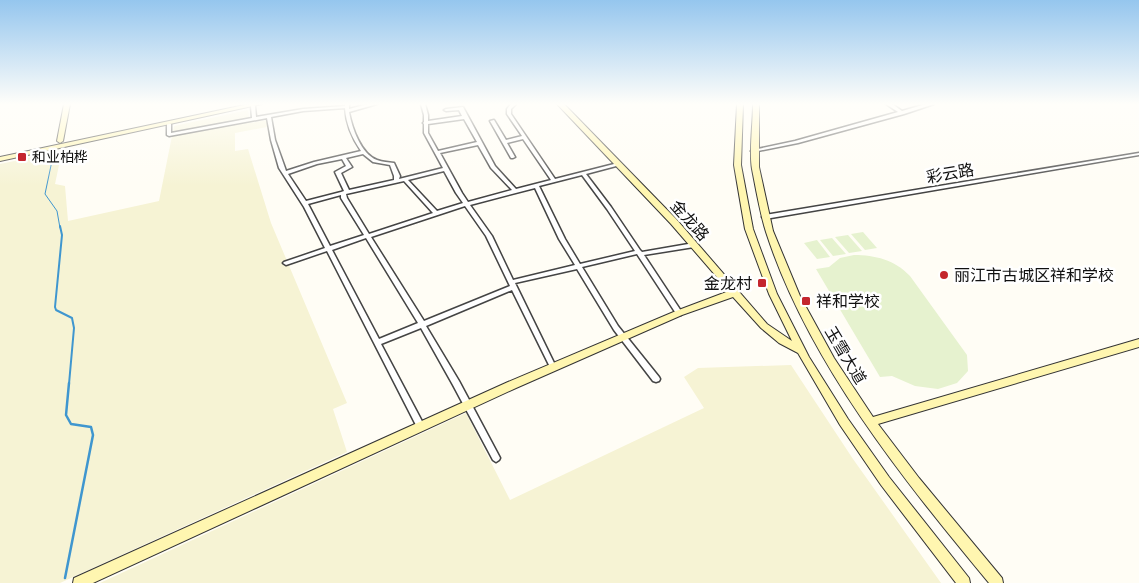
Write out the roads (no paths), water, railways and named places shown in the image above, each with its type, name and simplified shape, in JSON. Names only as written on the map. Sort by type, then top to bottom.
[{"type":"main road","points":[[60,141],[62,131]]},
{"type":"main road","points":[[0,154],[107,131]]},
{"type":"main road","points":[[0,158],[133,131]]},
{"type":"main road","points":[[738,131],[736,153],[738,176],[746,212],[769,282],[801,350],[862,448],[896,496],[964,583]]},
{"type":"main road","name":"玉雪大道","points":[[754,131],[753,151],[756,177],[766,217],[777,251],[804,312],[831,361],[871,422],[918,487],[997,583]]},
{"type":"main road","points":[[78,583],[468,405],[679,313],[734,292]]},
{"type":"main road","points":[[871,422],[1139,343]]},
{"type":"street","points":[[169,131],[169,135],[189,131]]},
{"type":"street","points":[[272,131],[275,150],[284,173],[304,203],[421,427]]},
{"type":"street","points":[[351,131],[364,152],[374,161],[392,164],[397,176],[396,179]]},
{"type":"street","points":[[426,131],[445,169],[489,236],[553,368]]},
{"type":"street","points":[[473,131],[493,168],[515,191]]},
{"type":"street","points":[[498,131],[513,157]]},
{"type":"street","points":[[521,131],[554,181]]},
{"type":"street","name":"金龙路","points":[[586,131],[694,245],[769,330],[801,350]]},
{"type":"street","points":[[753,151],[835,131]]},
{"type":"street","points":[[504,142],[525,137]]},
{"type":"street","points":[[438,152],[480,142]]},
{"type":"street","points":[[284,173],[364,152]]},
{"type":"street","name":"彩云路","points":[[766,217],[1139,154]]},
{"type":"street","points":[[344,157],[348,167],[338,172],[345,192],[344,198],[422,324],[496,458]]},
{"type":"street","points":[[286,263],[436,212],[618,164]]},
{"type":"street","points":[[304,203],[396,179],[406,180],[445,169]]},
{"type":"street","points":[[583,173],[679,313]]},
{"type":"street","points":[[406,180],[436,212]]},
{"type":"street","points":[[536,186],[562,239],[578,266],[623,337],[656,379]]},
{"type":"street","points":[[377,343],[513,284],[578,266],[639,253],[694,245]]},
{"type":"waterway","points":[[53,156],[45,194],[57,211],[60,228]]},
{"type":"waterway","points":[[60,226],[62,235],[55,307],[56,310],[72,318],[74,328],[69,384]]},
{"type":"waterway","points":[[65,578],[93,435],[91,427],[71,424],[66,415],[69,383]]},
{"type":"place","name":"和业柏桦","points":[[22,157]]},
{"type":"place","name":"丽江市古城区祥和学校","points":[[944,275]]},
{"type":"place","name":"金龙村","points":[[762,283]]},
{"type":"place","name":"祥和学校","points":[[806,301]]}]
